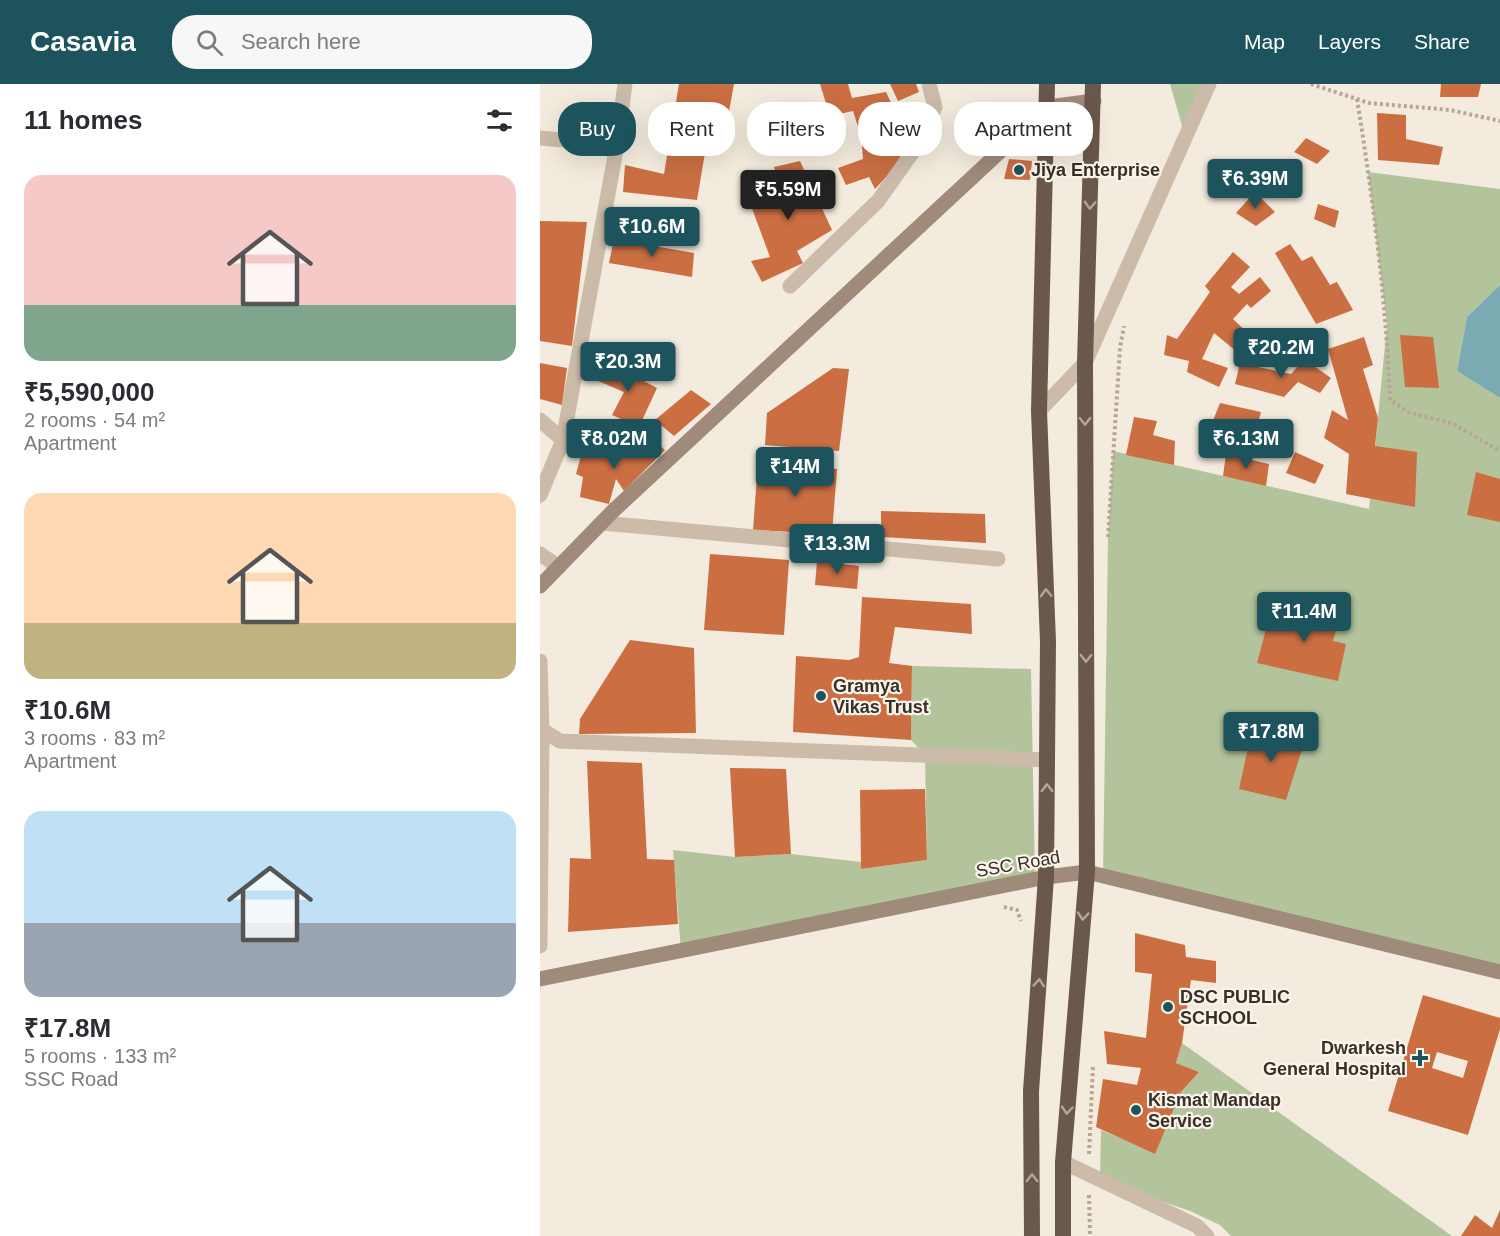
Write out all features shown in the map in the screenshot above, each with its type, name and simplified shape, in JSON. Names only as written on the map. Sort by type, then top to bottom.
[{"type":"highway","points":[[1047,84],[1048,102]]},
{"type":"highway","points":[[1063,1236],[1063,1162],[1087,872],[1085,363],[1093,84]]},
{"type":"highway","points":[[1032,1236],[1031,1091],[1046,877],[1048,642],[1039,411],[1047,156]]},
{"type":"main road","points":[[1086,102],[1094,101]]},
{"type":"main road","points":[[540,586],[602,523],[995,156]]},
{"type":"main road","name":"SSC Road","points":[[540,979],[1046,877],[1087,872],[1500,972]]},
{"type":"street","points":[[623,102],[625,84]]},
{"type":"street","points":[[790,286],[878,201],[917,146],[935,107],[929,84]]},
{"type":"street","points":[[1039,411],[1085,363],[1209,84]]},
{"type":"street","points":[[540,138],[558,140]]},
{"type":"street","points":[[540,495],[564,440],[616,156]]},
{"type":"street","points":[[540,420],[564,440]]},
{"type":"street","points":[[602,523],[998,559]]},
{"type":"street","points":[[540,554],[559,567]]},
{"type":"street","points":[[540,661],[542,730],[540,946]]},
{"type":"street","points":[[542,730],[560,741],[1047,760]]},
{"type":"street","points":[[1063,1162],[1197,1226],[1208,1236]]},
{"type":"path","points":[[1311,84],[1370,104],[1450,110],[1500,121]]},
{"type":"path","points":[[1357,99],[1387,325],[1390,400],[1410,413],[1452,423],[1500,451]]},
{"type":"path","points":[[994,907],[1010,907],[1017,910],[1022,927]]},
{"type":"green space","points":[[1170,84],[1212,84],[1185,136]]},
{"type":"green space","points":[[1368,172],[1500,189],[1500,285],[1467,317],[1457,371],[1500,398],[1500,972],[1103,876],[1108,539],[1113,451],[1369,509],[1387,325]]},
{"type":"green space","points":[[912,666],[1031,669],[1035,879],[681,951],[673,850],[735,857],[791,854],[861,862],[861,869],[927,860],[925,755],[911,740]]},
{"type":"green space","points":[[1182,1043],[1452,1236],[1231,1236],[1220,1225],[1190,1211],[1100,1180],[1101,1130],[1155,1153],[1181,1092],[1199,1072],[1176,1063]]},
{"type":"water","points":[[1500,285],[1500,398],[1457,371],[1467,317]]},
{"type":"building","points":[[679,84],[734,84],[731,102],[676,102]]},
{"type":"building","points":[[820,84],[848,84],[852,98],[886,92],[891,102],[858,102],[858,127],[853,111],[846,113],[846,102],[826,102]]},
{"type":"building","points":[[890,84],[916,84],[919,92],[898,101]]},
{"type":"building","points":[[1441,84],[1481,84],[1478,97],[1440,97]]},
{"type":"building","points":[[1377,113],[1406,115],[1406,139],[1443,147],[1439,165],[1378,160]]},
{"type":"building","points":[[1306,138],[1330,151],[1317,164],[1294,152]]},
{"type":"building","points":[[667,156],[704,156],[697,200],[623,192],[625,165],[664,174]]},
{"type":"building","points":[[863,156],[900,156],[902,160],[875,189],[869,177],[846,185],[838,168],[863,159]]},
{"type":"building","name":"Jiya Enterprise","points":[[1009,159],[1032,161],[1030,180],[1004,179]]},
{"type":"building","points":[[800,161],[832,230],[797,251],[803,263],[762,282],[751,261],[770,257],[750,203],[781,192],[774,167]]},
{"type":"building","points":[[1255,192],[1275,212],[1256,226],[1236,213]]},
{"type":"building","points":[[1318,204],[1339,211],[1335,228],[1314,219]]},
{"type":"building","points":[[540,221],[587,222],[572,346],[540,341]]},
{"type":"building","points":[[614,239],[694,253],[692,277],[609,263]]},
{"type":"building","points":[[1290,244],[1302,261],[1312,256],[1330,285],[1337,282],[1353,310],[1316,324],[1275,253]]},
{"type":"building","points":[[1233,252],[1250,267],[1231,287],[1239,294],[1260,277],[1271,291],[1251,308],[1247,304],[1233,319],[1250,335],[1236,351],[1214,333],[1202,359],[1228,368],[1219,387],[1187,372],[1189,361],[1164,355],[1167,335],[1177,339],[1210,292],[1205,286]]},
{"type":"building","points":[[1400,335],[1433,337],[1439,388],[1405,387]]},
{"type":"building","points":[[1364,337],[1373,365],[1363,369],[1378,418],[1375,446],[1417,452],[1415,507],[1346,494],[1349,454],[1324,438],[1332,410],[1348,420],[1328,349]]},
{"type":"building","points":[[1304,359],[1331,378],[1320,393],[1298,382],[1284,397],[1235,384],[1240,363],[1291,374]]},
{"type":"building","points":[[606,361],[657,388],[639,427],[612,415],[624,392],[596,380]]},
{"type":"building","points":[[540,363],[567,368],[562,405],[540,399]]},
{"type":"building","points":[[833,368],[849,369],[839,451],[765,445],[767,413]]},
{"type":"building","points":[[691,390],[711,404],[674,436],[655,420]]},
{"type":"building","points":[[1220,403],[1261,412],[1255,434],[1237,431],[1232,445],[1206,438]]},
{"type":"building","points":[[1134,417],[1157,421],[1153,435],[1175,441],[1174,465],[1126,455]]},
{"type":"building","points":[[652,439],[665,450],[624,491],[616,479],[609,504],[580,497],[583,477],[576,474],[583,448],[609,459],[626,444],[634,456]]},
{"type":"building","points":[[1295,452],[1324,465],[1315,484],[1286,473]]},
{"type":"building","points":[[1226,454],[1269,464],[1266,486],[1223,476]]},
{"type":"building","points":[[758,461],[837,469],[832,534],[753,530]]},
{"type":"building","points":[[1476,472],[1500,479],[1500,522],[1467,515]]},
{"type":"building","points":[[881,511],[985,514],[986,543],[881,537]]},
{"type":"building","points":[[710,554],[789,560],[784,635],[704,630]]},
{"type":"building","points":[[817,561],[859,566],[857,589],[815,585]]},
{"type":"building","points":[[1294,596],[1338,623],[1333,641],[1346,644],[1338,681],[1257,663],[1269,618],[1286,625]]},
{"type":"building","points":[[862,597],[971,604],[972,634],[895,627],[889,663],[912,666],[911,740],[793,732],[796,656],[849,660],[859,657]]},
{"type":"building","points":[[630,640],[694,648],[696,733],[579,734],[580,719]]},
{"type":"building","points":[[1253,725],[1305,740],[1286,800],[1239,789]]},
{"type":"building","points":[[587,761],[642,763],[647,859],[674,860],[678,924],[568,932],[570,858],[591,859]]},
{"type":"building","points":[[730,768],[786,769],[791,854],[735,857]]},
{"type":"building","points":[[925,789],[927,860],[861,869],[860,790]]},
{"type":"building","points":[[1135,933],[1185,945],[1186,957],[1216,961],[1216,983],[1191,980],[1182,1043],[1176,1063],[1199,1072],[1181,1092],[1155,1154],[1096,1127],[1103,1079],[1137,1085],[1141,1068],[1107,1064],[1104,1031],[1146,1038],[1152,974],[1135,972]]},
{"type":"building","points":[[1423,995],[1500,1018],[1500,1029],[1468,1135],[1388,1111]],"holes":[[[1437,1052],[1468,1061],[1463,1078],[1432,1068]]]},
{"type":"building","points":[[1500,1210],[1500,1236],[1461,1236],[1475,1215],[1492,1228]]},
{"type":"place","name":"Jiya Enterprise","points":[[1019,170]]},
{"type":"place","name":"Gramya Vikas Trust","points":[[821,696]]},
{"type":"place","name":"DSC PUBLIC SCHOOL","points":[[1168,1007]]},
{"type":"place","name":"Dwarkesh General Hospital","points":[[1420,1058]]},
{"type":"place","name":"Kismat Mandap Service","points":[[1136,1110]]}]
